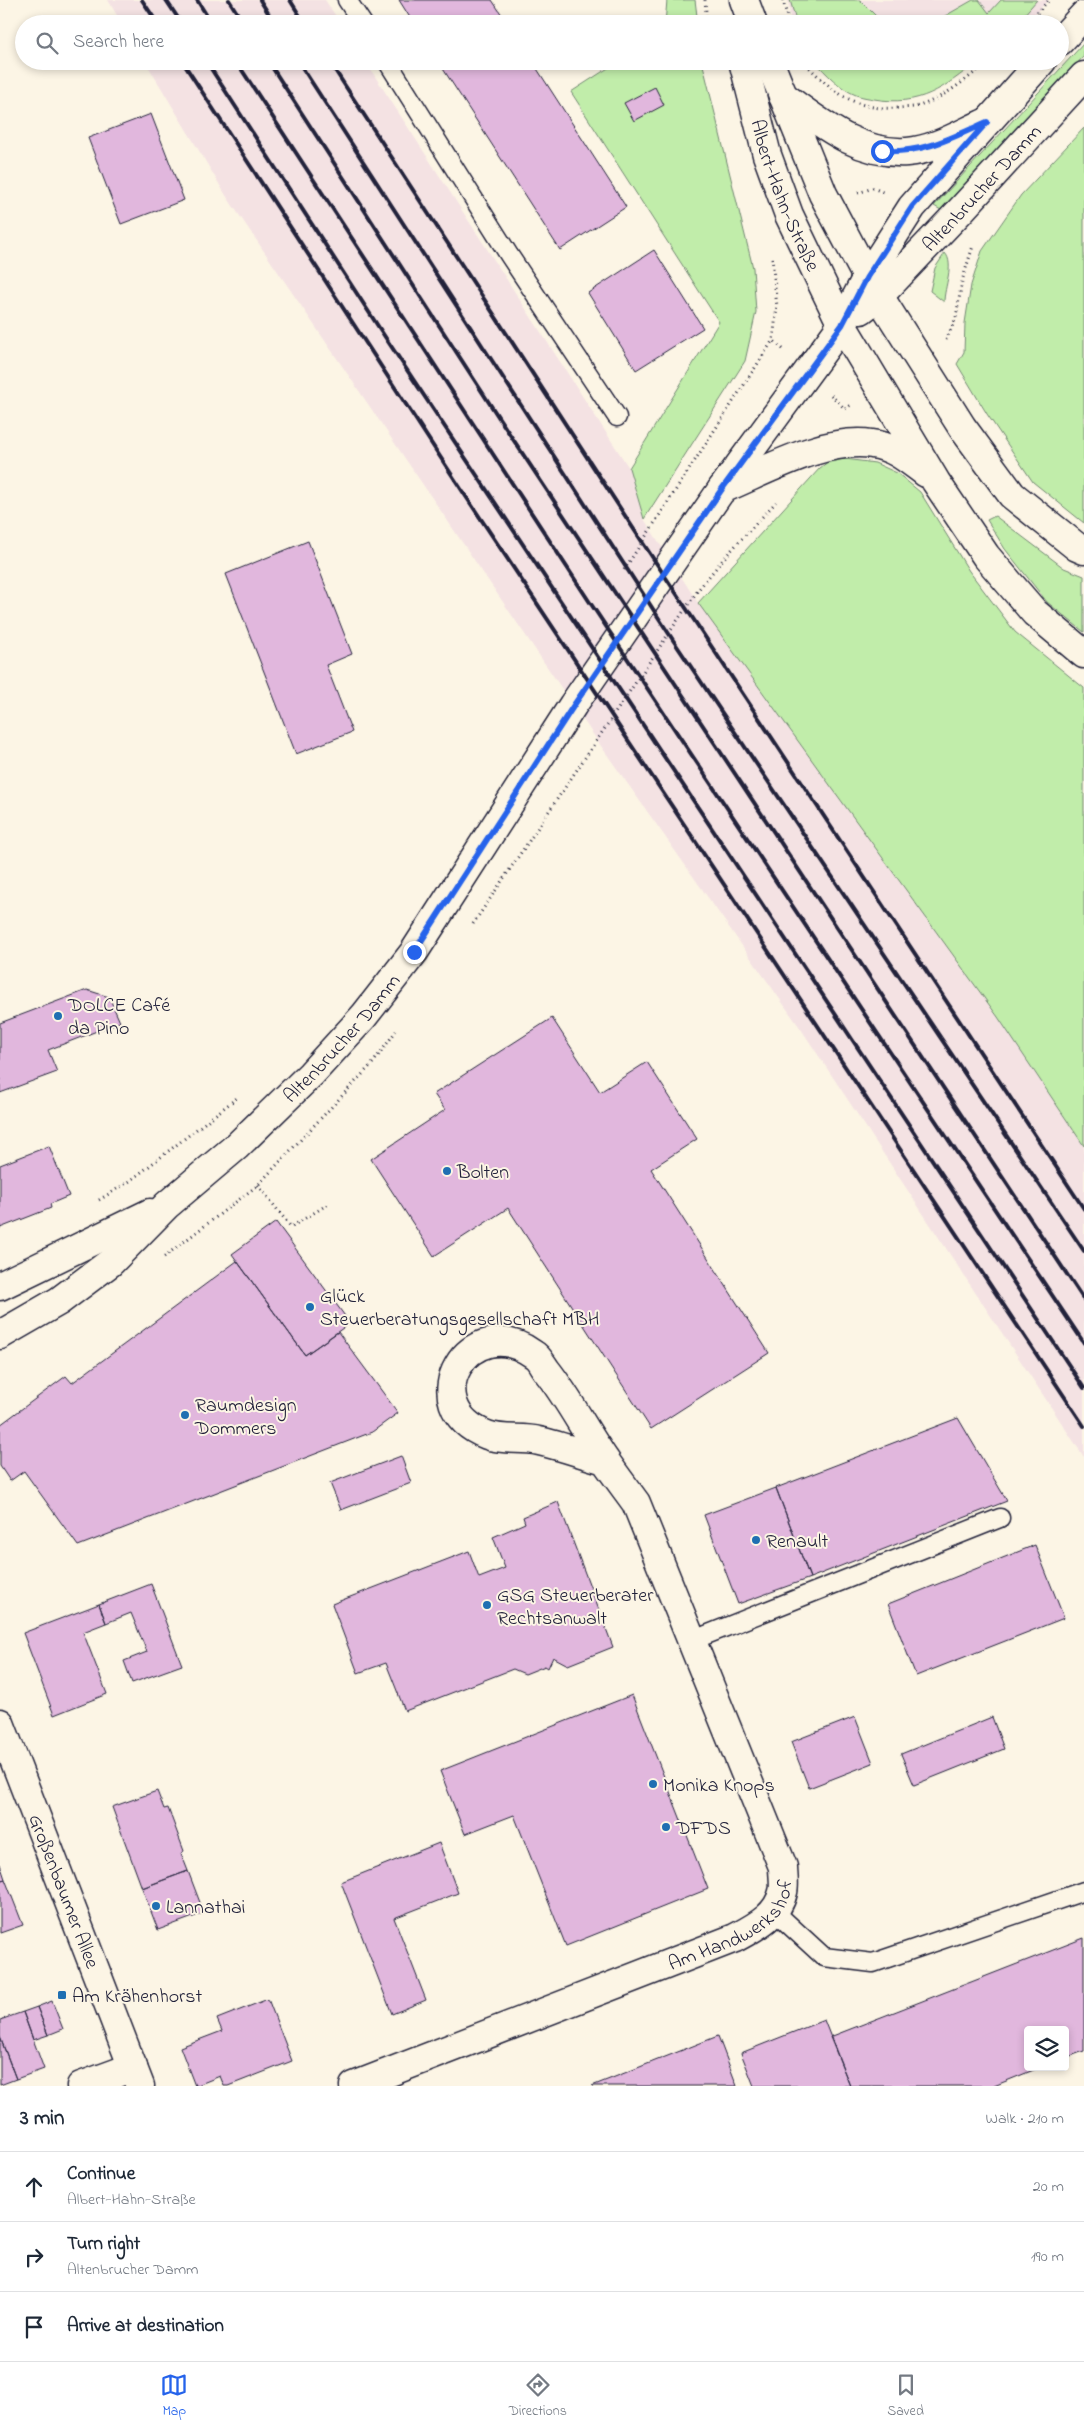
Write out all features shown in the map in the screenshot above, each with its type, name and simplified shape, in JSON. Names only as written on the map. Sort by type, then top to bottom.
[{"type":"main road","points":[[742,15],[743,0]]},
{"type":"main road","points":[[743,0],[749,15]]},
{"type":"main road","points":[[1069,31],[1084,15]]},
{"type":"main road","name":"Albert-Hahn-Straße","points":[[745,70],[767,155],[788,216],[842,325],[936,482]]},
{"type":"main road","name":"Albert-Hahn-Straße","points":[[773,70],[823,194],[873,286],[962,428],[1012,495],[1077,547],[1084,550]]},
{"type":"main road","name":"Altenbrucher Damm","points":[[873,286],[912,207],[1034,70]]},
{"type":"main road","name":"Altenbrucher Damm","points":[[0,1334],[59,1301],[111,1262],[167,1205],[237,1146],[311,1074],[364,1016],[414,952],[574,705],[722,489],[842,325],[873,286],[962,209],[1084,76]]},
{"type":"main road","name":"Albert-Hahn-Straße","points":[[783,96],[850,142],[882,151],[908,152],[921,149],[939,144],[987,122]]},
{"type":"main road","points":[[722,489],[802,455],[844,443],[874,444],[903,455],[936,482],[986,556],[1035,613],[1084,654]]},
{"type":"main road","name":"Altenbrucher Damm","points":[[0,1286],[167,1205]]},
{"type":"main road","name":"Am Handwerkshof","points":[[354,2086],[735,1938],[763,1923],[774,1911],[783,1892],[783,1867],[636,1503],[605,1460],[555,1380],[534,1354],[511,1344],[485,1342],[465,1355],[454,1372],[450,1390],[455,1408],[467,1423],[488,1435],[539,1441],[605,1460]]},
{"type":"main road","name":"Großenbaumer Allee","points":[[0,1723],[136,2076]]},
{"type":"main road","points":[[81,2086],[136,2076]]},
{"type":"lane","points":[[347,0],[357,15]]},
{"type":"lane","points":[[393,70],[509,255],[617,417]]},
{"type":"lane","points":[[691,1641],[1000,1518]]},
{"type":"lane","points":[[774,1911],[824,1957],[874,1963],[1084,1891]]},
{"type":"path","points":[[705,0],[706,15]]},
{"type":"path","points":[[783,0],[787,15]]},
{"type":"path","points":[[1035,15],[1049,0]]},
{"type":"path","points":[[813,70],[826,85],[854,103],[888,109],[920,106],[956,88],[978,70]]},
{"type":"path","points":[[653,524],[773,340]]},
{"type":"path","points":[[600,734],[698,590]]},
{"type":"path","points":[[96,1202],[130,1180],[239,1096]]},
{"type":"path","points":[[258,1185],[291,1227],[330,1203]]},
{"type":"shaded area","points":[[108,0],[325,0],[335,15],[117,15]]},
{"type":"shaded area","points":[[788,0],[1049,0],[1033,15],[790,15]]},
{"type":"shaded area","points":[[150,70],[371,70],[629,468],[644,519],[698,603],[998,1017],[1084,1146],[1084,1457],[801,1029],[601,746],[227,197]]},
{"type":"green space","points":[[667,0],[695,0],[697,15],[666,15]]},
{"type":"green space","points":[[790,0],[860,0],[875,15],[794,15]]},
{"type":"green space","points":[[973,0],[979,0],[989,13],[1001,0],[1037,0],[1024,15],[947,15]]},
{"type":"green space","points":[[1084,43],[1084,56],[941,210],[934,206],[1059,70],[1069,70],[1069,59]]},
{"type":"green space","points":[[605,70],[704,70],[753,268],[756,312],[745,361],[644,519],[629,468],[719,322],[571,92]]},
{"type":"green space","points":[[823,70],[966,70],[930,93],[918,98],[905,100],[890,101],[863,97],[844,89]]},
{"type":"green space","points":[[1084,128],[1084,523],[1033,482],[987,414],[957,364],[964,352],[965,323],[971,285],[982,251],[1021,195]]},
{"type":"green space","points":[[945,253],[948,258],[949,269],[944,302],[930,291],[935,268]]},
{"type":"green space","points":[[845,459],[875,463],[897,473],[920,492],[969,571],[1015,632],[1084,688],[1084,1146],[998,1017],[698,603],[820,468],[829,461]]},
{"type":"green space","points":[[995,516],[1064,568],[1084,576],[1084,632],[1047,602],[1005,549],[987,520]]},
{"type":"building","points":[[399,0],[492,0],[502,15],[408,15]]},
{"type":"building","points":[[444,70],[538,70],[626,207],[560,250]]},
{"type":"building","points":[[655,87],[664,105],[634,121],[624,103]]},
{"type":"building","points":[[151,114],[184,200],[121,224],[88,138]]},
{"type":"building","points":[[654,250],[703,328],[636,370],[588,293]]},
{"type":"building","points":[[308,541],[352,654],[326,665],[352,732],[296,754],[226,574]]},
{"type":"building","points":[[87,990],[109,997],[120,1022],[48,1050],[57,1072],[0,1093],[0,1023]]},
{"type":"building","points":[[552,1018],[600,1092],[647,1062],[697,1139],[651,1169],[769,1353],[651,1429],[508,1208],[434,1256],[371,1159],[445,1110],[434,1094]]},
{"type":"building","points":[[49,1146],[69,1196],[50,1204],[51,1208],[0,1228],[0,1165]]},
{"type":"building","points":[[276,1222],[350,1323],[305,1355],[232,1254]]},
{"type":"building","points":[[237,1261],[305,1355],[338,1332],[398,1413],[372,1432],[78,1546],[24,1471],[10,1481],[0,1466],[0,1425],[66,1376],[72,1383]]},
{"type":"building","points":[[958,1418],[1007,1501],[810,1578],[776,1488]]},
{"type":"building","points":[[401,1456],[411,1483],[341,1510],[330,1483]]},
{"type":"building","points":[[776,1488],[810,1578],[738,1604],[704,1515]]},
{"type":"building","points":[[558,1502],[613,1647],[568,1665],[553,1657],[548,1668],[545,1666],[525,1674],[513,1669],[405,1711],[386,1663],[358,1673],[332,1604],[469,1551],[479,1578],[505,1568],[493,1537],[525,1523],[523,1517]]},
{"type":"building","points":[[1035,1545],[1064,1618],[916,1676],[888,1604]]},
{"type":"building","points":[[151,1584],[182,1665],[132,1683],[124,1661],[147,1652],[131,1613],[106,1623],[99,1604]]},
{"type":"building","points":[[99,1604],[106,1623],[83,1632],[107,1694],[54,1715],[23,1633]]},
{"type":"building","points":[[632,1695],[708,1889],[566,1946],[514,1815],[465,1834],[440,1771]]},
{"type":"building","points":[[855,1717],[873,1763],[809,1788],[791,1742]]},
{"type":"building","points":[[992,1717],[1004,1749],[914,1785],[901,1754]]},
{"type":"building","points":[[157,1791],[164,1809],[168,1808],[184,1851],[181,1853],[188,1871],[142,1888],[112,1807]]},
{"type":"building","points":[[439,1843],[458,1893],[394,1918],[426,2000],[392,2014],[341,1882]]},
{"type":"building","points":[[0,1864],[5,1879],[0,1881]]},
{"type":"building","points":[[188,1871],[204,1913],[158,1930],[142,1888]]},
{"type":"building","points":[[5,1879],[23,1925],[0,1933],[0,1881]]},
{"type":"building","points":[[1084,1938],[1084,2051],[1069,2057],[1069,2026],[1024,2026],[1024,2071],[1031,2071],[994,2086],[850,2086],[830,2037]]},
{"type":"building","points":[[268,1999],[292,2061],[228,2086],[224,2086],[220,2076],[195,2086],[180,2047],[222,2031],[217,2019]]},
{"type":"building","points":[[52,2001],[63,2029],[48,2035],[37,2007]]},
{"type":"building","points":[[37,2007],[48,2035],[33,2040],[23,2012]]},
{"type":"building","points":[[23,2012],[44,2069],[16,2079],[0,2037],[0,2020]]},
{"type":"building","points":[[824,2020],[850,2086],[754,2086],[741,2053]]},
{"type":"building","points":[[718,2036],[737,2086],[592,2086]]},
{"type":"building","points":[[0,2037],[16,2079],[0,2085]]},
{"type":"railway","points":[[142,0],[152,15]]},
{"type":"railway","points":[[166,0],[176,15]]},
{"type":"railway","points":[[197,0],[206,15]]},
{"type":"railway","points":[[229,0],[238,15]]},
{"type":"railway","points":[[260,0],[269,15]]},
{"type":"railway","points":[[290,0],[299,15]]},
{"type":"railway","points":[[188,70],[465,495],[1084,1426]]},
{"type":"railway","points":[[212,70],[387,340],[1084,1388]]},
{"type":"railway","points":[[242,70],[591,604],[1084,1343]]},
{"type":"railway","points":[[274,70],[499,418],[1084,1300]]},
{"type":"railway","points":[[304,70],[673,640],[1084,1251]]},
{"type":"railway","points":[[335,70],[635,531],[1084,1209]]},
{"type":"place","name":"DOLCE Café da Pino","points":[[58,1016]]},
{"type":"place","name":"Bolten","points":[[447,1171]]},
{"type":"place","name":"Glück Steuerberatungsgesellschaft MBH","points":[[310,1307]]},
{"type":"place","name":"Raumdesign Dommers","points":[[185,1415]]},
{"type":"place","name":"Renault","points":[[756,1540]]},
{"type":"place","name":"GSG Steuerberater Rechtsanwalt","points":[[487,1605]]},
{"type":"place","name":"Monika Knops","points":[[653,1784]]},
{"type":"place","name":"DFDS","points":[[666,1827]]},
{"type":"place","name":"Lannathai","points":[[156,1906]]},
{"type":"place","name":"Am Krähenhorst","points":[[62,1995]]},
{"type":"route","points":[[414,952],[574,705],[722,489],[842,325],[867,277],[912,207],[987,122],[939,144],[921,149],[908,152],[882,151]]}]
